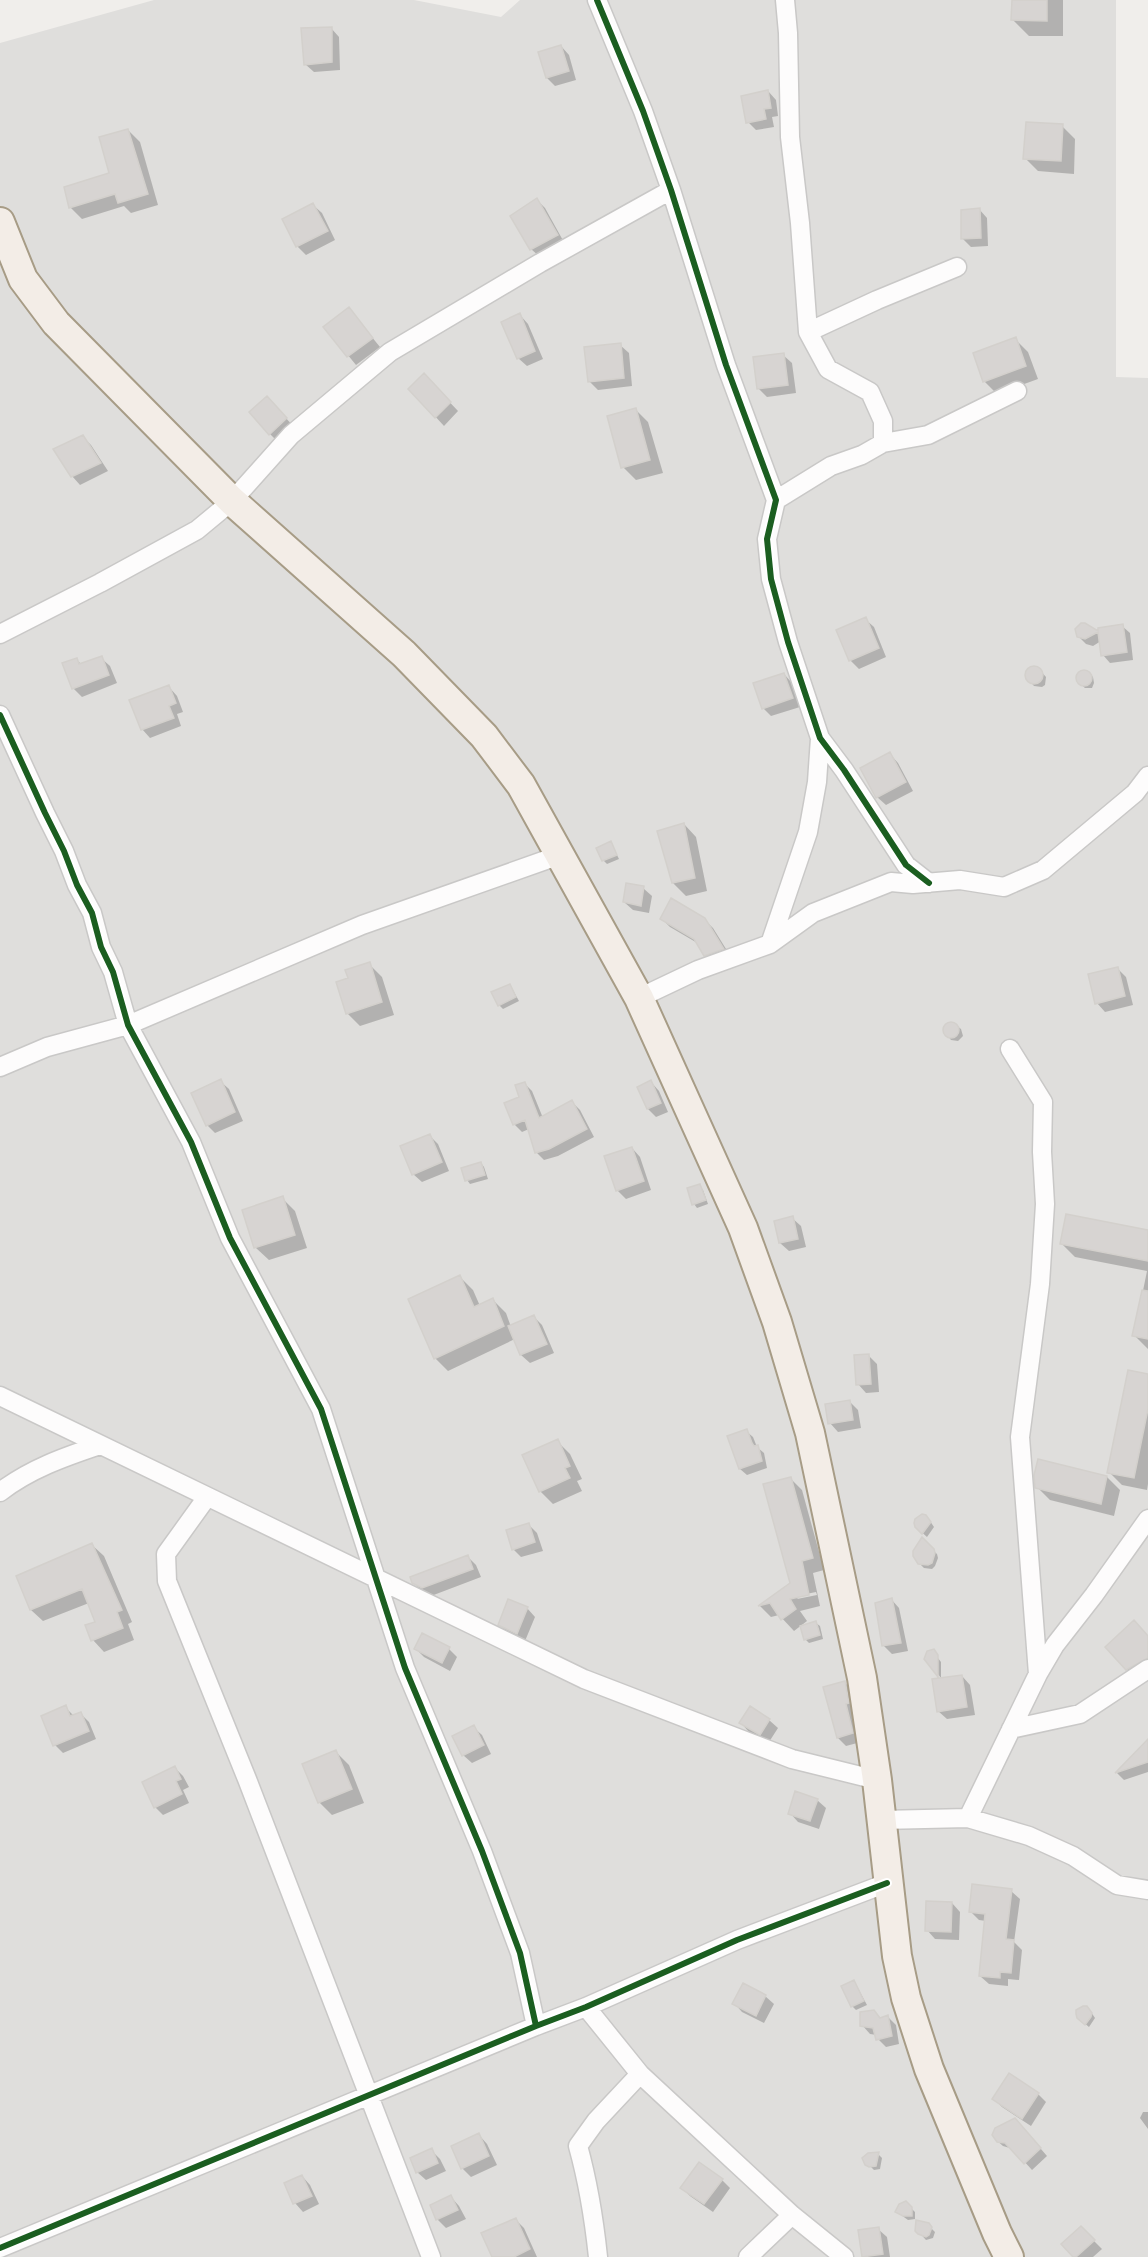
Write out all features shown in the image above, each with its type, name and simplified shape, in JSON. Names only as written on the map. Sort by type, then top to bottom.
[{"type":"main road","points":[[0,222],[23,279],[56,322],[232,501],[404,654],[484,736],[520,785],[639,998],[743,1228],[777,1323],[810,1433],[862,1678],[877,1780],[897,1956],[906,1998],[929,2068],[1009,2257]]},
{"type":"street","points":[[597,0],[643,111],[671,190],[726,365],[776,500],[767,539],[771,579],[788,642],[820,738],[844,770],[906,865],[929,883]]},
{"type":"street","points":[[785,0],[790,136],[800,223],[808,332],[828,369],[870,392],[883,421],[883,442]]},
{"type":"street","points":[[0,634],[197,530],[232,501],[291,435],[390,352],[540,263],[671,190]]},
{"type":"street","points":[[808,332],[957,267]]},
{"type":"street","points":[[776,500],[831,466],[862,455],[883,442],[928,435],[1017,391]]},
{"type":"street","points":[[0,715],[64,851],[77,885],[92,913],[101,947],[113,972],[128,1024],[191,1142],[230,1238],[321,1409],[405,1668],[477,1840],[520,1953],[536,2026]]},
{"type":"street","points":[[770,944],[808,832],[818,782],[820,738]]},
{"type":"street","points":[[639,998],[698,970],[770,944],[813,913],[891,882],[929,883],[960,880],[1004,887],[1043,870],[1135,793],[1148,776]]},
{"type":"street","points":[[0,1067],[47,1047],[128,1024],[362,925],[560,855]]},
{"type":"street","points":[[1010,1049],[1043,1102],[1042,1152],[1045,1204],[1040,1284],[1020,1437],[1038,1674]]},
{"type":"street","points":[[0,1396],[584,1679],[792,1759],[877,1780]]},
{"type":"street","points":[[0,1492],[18,1478],[58,1459],[100,1444]]},
{"type":"street","points":[[207,1497],[166,1554],[167,1581],[248,1779],[431,2257]]},
{"type":"street","points":[[968,1818],[1038,1674],[1055,1645],[1148,1519]]},
{"type":"street","points":[[1011,1729],[1080,1714],[1148,1669]]},
{"type":"street","points":[[881,1820],[968,1818],[1029,1836],[1073,1856],[1117,1885],[1148,1890]]},
{"type":"street","points":[[0,2248],[586,2007],[737,1940],[887,1883]]},
{"type":"street","points":[[586,2007],[640,2074],[792,2215],[844,2257]]},
{"type":"street","points":[[598,2257],[589,2194],[578,2146],[596,2121],[640,2074]]},
{"type":"street","points":[[748,2257],[792,2215]]},
{"type":"shaded area","points":[[154,0],[414,0],[501,17],[520,0],[1116,0],[1116,377],[1148,378],[1148,2257],[0,2257],[0,43]]},
{"type":"building","points":[[1012,0],[1047,0],[1047,21],[1011,20]]},
{"type":"building","points":[[332,27],[332,62],[304,65],[301,28]]},
{"type":"building","points":[[561,45],[569,71],[546,78],[538,52]]},
{"type":"building","points":[[768,90],[771,108],[764,109],[766,119],[746,123],[741,96]]},
{"type":"building","points":[[1026,122],[1063,124],[1061,161],[1023,159]]},
{"type":"building","points":[[128,129],[148,194],[118,203],[115,194],[69,208],[64,187],[109,173],[99,137]]},
{"type":"building","points":[[537,198],[558,235],[530,250],[510,216]]},
{"type":"building","points":[[313,203],[328,231],[296,247],[282,219]]},
{"type":"building","points":[[980,208],[981,238],[961,239],[961,210]]},
{"type":"building","points":[[349,307],[373,338],[347,357],[323,327]]},
{"type":"building","points":[[520,313],[535,351],[517,359],[501,322]]},
{"type":"building","points":[[1016,337],[1026,366],[983,382],[973,353]]},
{"type":"building","points":[[621,343],[624,378],[588,382],[584,347]]},
{"type":"building","points":[[784,353],[788,385],[757,389],[753,357]]},
{"type":"building","points":[[424,373],[451,402],[435,418],[408,389]]},
{"type":"building","points":[[267,396],[287,418],[269,435],[249,412]]},
{"type":"building","points":[[636,408],[650,460],[621,468],[607,416]]},
{"type":"building","points":[[83,435],[101,463],[71,477],[53,449]]},
{"type":"building","points":[[866,617],[879,648],[849,661],[836,630]]},
{"type":"building","points":[[1081,623],[1098,631],[1098,628],[1123,624],[1127,652],[1101,656],[1098,632],[1085,639],[1077,637],[1075,629]]},
{"type":"building","points":[[102,656],[109,675],[72,689],[62,663],[77,658],[79,664]]},
{"type":"building","points":[[1034,666],[1040,669],[1043,675],[1040,681],[1034,684],[1028,681],[1025,675],[1028,669]]},
{"type":"building","points":[[1084,670],[1092,678],[1084,686],[1076,678]]},
{"type":"building","points":[[784,673],[793,698],[762,709],[753,683]]},
{"type":"building","points":[[169,685],[176,703],[169,706],[174,718],[141,730],[129,700]]},
{"type":"building","points":[[890,752],[906,782],[876,798],[860,768]]},
{"type":"building","points":[[684,823],[695,878],[672,883],[657,831]]},
{"type":"building","points":[[611,841],[617,855],[602,861],[596,848]]},
{"type":"building","points":[[626,883],[644,886],[641,906],[623,902]]},
{"type":"building","points":[[671,898],[705,918],[724,949],[704,956],[694,939],[660,919]]},
{"type":"building","points":[[370,962],[382,1002],[346,1014],[336,982],[348,978],[345,970]]},
{"type":"building","points":[[1118,967],[1125,996],[1095,1004],[1088,974]]},
{"type":"building","points":[[510,984],[516,997],[498,1006],[491,992]]},
{"type":"building","points":[[948,1022],[954,1022],[959,1030],[957,1036],[948,1038],[943,1033],[943,1027]]},
{"type":"building","points":[[221,1079],[235,1112],[206,1126],[191,1093]]},
{"type":"building","points":[[651,1080],[661,1103],[647,1109],[637,1087]]},
{"type":"building","points":[[525,1082],[539,1118],[572,1100],[587,1129],[549,1149],[535,1153],[525,1120],[513,1125],[504,1103],[519,1097],[515,1085]]},
{"type":"building","points":[[430,1134],[442,1162],[412,1175],[400,1146]]},
{"type":"building","points":[[632,1147],[644,1181],[616,1191],[604,1156]]},
{"type":"building","points":[[481,1162],[485,1175],[465,1181],[461,1168]]},
{"type":"building","points":[[700,1184],[706,1200],[692,1205],[687,1188]]},
{"type":"building","points":[[283,1196],[295,1235],[254,1248],[242,1210]]},
{"type":"building","points":[[1066,1214],[1148,1230],[1148,1261],[1060,1244]]},
{"type":"building","points":[[793,1216],[798,1239],[779,1243],[774,1221]]},
{"type":"building","points":[[460,1275],[474,1307],[493,1298],[504,1326],[434,1359],[408,1299]]},
{"type":"building","points":[[1142,1290],[1148,1291],[1148,1339],[1132,1336]]},
{"type":"building","points":[[534,1315],[547,1344],[520,1355],[508,1326]]},
{"type":"building","points":[[869,1354],[871,1384],[856,1385],[854,1355]]},
{"type":"building","points":[[1128,1370],[1148,1374],[1148,1409],[1134,1478],[1107,1473]]},
{"type":"building","points":[[850,1400],[853,1420],[828,1424],[825,1404]]},
{"type":"building","points":[[747,1429],[754,1446],[758,1445],[762,1461],[739,1469],[727,1436]]},
{"type":"building","points":[[558,1439],[570,1466],[565,1468],[570,1478],[539,1492],[522,1455]]},
{"type":"building","points":[[1038,1459],[1107,1476],[1101,1504],[1035,1488],[1034,1475]]},
{"type":"building","points":[[791,1477],[813,1558],[802,1561],[809,1595],[790,1599],[796,1609],[781,1620],[770,1603],[758,1606],[790,1583],[763,1484]]},
{"type":"building","points":[[922,1514],[926,1515],[931,1522],[922,1534],[914,1523],[915,1519]]},
{"type":"building","points":[[529,1523],[535,1542],[512,1550],[506,1530]]},
{"type":"building","points":[[922,1537],[935,1553],[932,1563],[928,1565],[918,1564],[913,1556],[913,1551]]},
{"type":"building","points":[[92,1543],[122,1610],[117,1612],[123,1628],[91,1641],[85,1625],[95,1622],[82,1589],[30,1610],[16,1576]]},
{"type":"building","points":[[468,1555],[473,1569],[422,1588],[412,1583],[410,1577]]},
{"type":"building","points":[[892,1598],[901,1643],[882,1646],[875,1603]]},
{"type":"building","points":[[508,1599],[528,1607],[517,1634],[498,1625]]},
{"type":"building","points":[[1134,1620],[1148,1636],[1148,1658],[1126,1670],[1105,1647]]},
{"type":"building","points":[[816,1621],[820,1635],[804,1640],[800,1626]]},
{"type":"building","points":[[422,1633],[450,1647],[442,1663],[414,1649]]},
{"type":"building","points":[[934,1649],[938,1655],[938,1677],[924,1659],[927,1651]]},
{"type":"building","points":[[962,1675],[967,1707],[937,1712],[932,1679]]},
{"type":"building","points":[[845,1681],[849,1703],[846,1704],[853,1733],[837,1738],[823,1687]]},
{"type":"building","points":[[66,1705],[70,1716],[81,1712],[89,1731],[53,1746],[41,1716]]},
{"type":"building","points":[[750,1706],[770,1719],[760,1735],[739,1723]]},
{"type":"building","points":[[474,1725],[484,1745],[462,1756],[452,1736]]},
{"type":"building","points":[[1148,1739],[1148,1762],[1115,1773]]},
{"type":"building","points":[[336,1750],[352,1789],[318,1803],[302,1764]]},
{"type":"building","points":[[175,1766],[181,1779],[176,1781],[182,1794],[154,1808],[142,1782]]},
{"type":"building","points":[[795,1791],[818,1799],[810,1821],[788,1814]]},
{"type":"building","points":[[972,1884],[1012,1889],[1006,1939],[1014,1940],[1011,1973],[1000,1972],[1000,1978],[979,1976],[985,1914],[969,1912]]},
{"type":"building","points":[[926,1901],[952,1902],[951,1932],[925,1931]]},
{"type":"building","points":[[854,1980],[864,2001],[851,2007],[841,1986]]},
{"type":"building","points":[[743,1983],[766,1995],[756,2016],[732,2004]]},
{"type":"building","points":[[1087,2006],[1092,2013],[1085,2025],[1076,2014],[1076,2010]]},
{"type":"building","points":[[874,2010],[880,2018],[888,2015],[892,2036],[876,2040],[873,2028],[860,2026],[860,2012]]},
{"type":"building","points":[[1009,2073],[1039,2093],[1022,2119],[992,2099]]},
{"type":"building","points":[[1015,2118],[1041,2148],[1024,2164],[1005,2143],[997,2142],[992,2135],[995,2128]]},
{"type":"building","points":[[479,2133],[489,2156],[461,2169],[451,2146]]},
{"type":"building","points":[[432,2148],[438,2163],[416,2173],[410,2158]]},
{"type":"building","points":[[879,2152],[876,2166],[865,2165],[862,2158],[868,2153]]},
{"type":"building","points":[[699,2162],[723,2179],[704,2204],[680,2188]]},
{"type":"building","points":[[302,2175],[312,2196],[293,2204],[284,2183]]},
{"type":"building","points":[[451,2195],[458,2210],[436,2220],[430,2205]]},
{"type":"building","points":[[906,2201],[912,2207],[912,2216],[903,2216],[895,2212],[899,2204]]},
{"type":"building","points":[[516,2218],[530,2249],[514,2257],[492,2257],[481,2233]]},
{"type":"building","points":[[916,2220],[929,2223],[932,2227],[929,2235],[926,2237],[915,2231]]},
{"type":"building","points":[[1081,2226],[1095,2240],[1076,2257],[1073,2257],[1061,2244]]},
{"type":"building","points":[[879,2227],[883,2254],[862,2257],[858,2230]]},
{"type":"cycle path","points":[[597,0],[643,111],[671,190],[726,365],[776,500],[767,539],[771,579],[788,642],[820,738],[844,770],[906,865],[929,883]]},
{"type":"cycle path","points":[[0,715],[64,851],[77,885],[92,913],[101,947],[113,972],[128,1025],[191,1142],[230,1238],[321,1409],[405,1668],[482,1851],[520,1953],[536,2026]]},
{"type":"cycle path","points":[[0,2248],[586,2007],[737,1940],[887,1883]]}]
